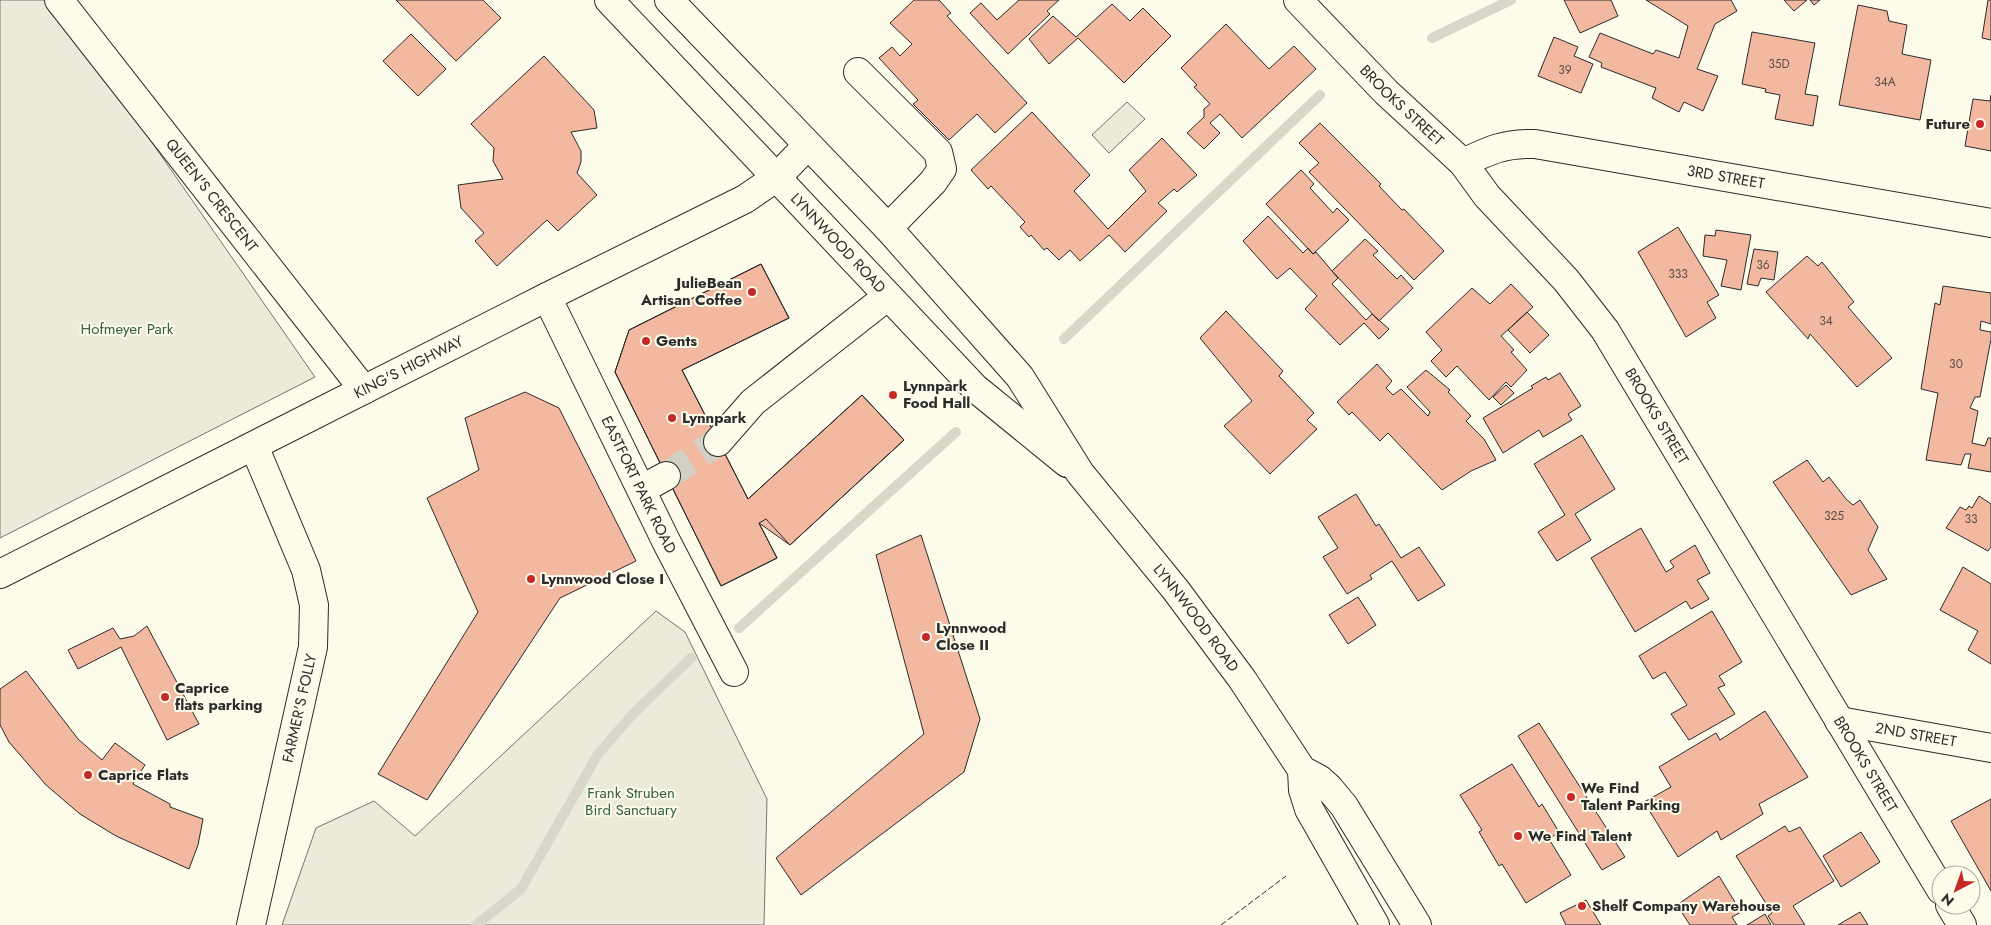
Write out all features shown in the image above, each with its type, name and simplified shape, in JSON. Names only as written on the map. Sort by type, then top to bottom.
[{"type":"street","name":"QUEEN'S CRESCENT","points":[[59,0],[364,390]]},
{"type":"street","name":"LYNNWOOD ROAD","points":[[609,0],[975,388],[1080,473]]},
{"type":"street","name":"LYNNWOOD ROAD","points":[[668,0],[888,228],[1020,376],[1080,473],[1187,604],[1242,679],[1302,770],[1329,788],[1344,806],[1417,925]]},
{"type":"street","name":"BROOKS STREET","points":[[1298,0],[1386,92],[1463,163],[1488,196],[1566,280],[1605,330],[1931,873]]},
{"type":"street","points":[[858,72],[938,152],[942,169],[933,182],[888,228]]},
{"type":"street","name":"3RD STREET","points":[[1463,163],[1492,149],[1512,144],[1535,144],[1991,223]]},
{"type":"street","name":"KING'S HIGHWAY","points":[[0,574],[745,199],[777,177],[807,146]]},
{"type":"street","points":[[718,442],[753,402],[888,296]]},
{"type":"street","name":"EASTFORT PARK ROAD","points":[[547,297],[666,541],[734,672]]},
{"type":"street","name":"FARMER'S FOLLY","points":[[251,925],[313,647],[314,605],[306,570],[254,446]]},
{"type":"street","points":[[642,489],[666,476]]},
{"type":"street","name":"2ND STREET","points":[[1839,721],[1991,748]]},
{"type":"street","name":"LYNNWOOD ROAD","points":[[1302,770],[1303,790],[1309,808],[1374,925]]},
{"type":"green space","name":"Hofmeyer Park","points":[[0,0],[53,0],[315,377],[0,538]]},
{"type":"green space","name":"Frank Struben Bird Sanctuary","points":[[656,611],[685,632],[767,799],[764,925],[282,925],[316,828],[374,801],[415,836]]},
{"type":"shaded area","points":[[1127,102],[1145,119],[1109,153],[1092,135]]},
{"type":"building","points":[[396,0],[483,0],[501,18],[456,61]]},
{"type":"building","points":[[914,0],[939,0],[951,13],[947,16],[1027,103],[995,133],[977,114],[949,140],[913,104],[918,100],[879,58],[892,47],[900,56],[912,44],[890,23]]},
{"type":"building","points":[[1019,0],[1059,0],[1047,11],[1050,14],[1008,54],[970,13],[981,3],[997,20]]},
{"type":"building","points":[[1564,0],[1611,0],[1618,16],[1580,33]]},
{"type":"building","points":[[1646,0],[1731,0],[1737,11],[1715,24],[1697,69],[1718,76],[1703,111],[1684,102],[1679,112],[1652,98],[1656,88],[1601,67],[1602,63],[1589,57],[1600,33],[1653,54],[1656,50],[1679,58],[1688,26]]},
{"type":"building","points":[[1784,0],[1807,0],[1794,11]]},
{"type":"building","points":[[1810,0],[1820,0],[1814,5]]},
{"type":"building","points":[[1988,0],[1991,0],[1991,40],[1982,38]]},
{"type":"building","points":[[1112,4],[1130,21],[1143,8],[1171,36],[1124,83],[1078,38],[1049,64],[1029,39],[1053,16],[1076,37]]},
{"type":"building","points":[[1858,5],[1887,11],[1889,21],[1907,25],[1902,54],[1931,60],[1920,120],[1839,105]]},
{"type":"building","points":[[1226,24],[1269,69],[1294,46],[1316,69],[1242,138],[1220,114],[1210,123],[1220,133],[1204,149],[1187,133],[1204,117],[1204,109],[1210,104],[1194,87],[1197,85],[1181,68]]},
{"type":"building","points":[[1752,32],[1815,43],[1805,94],[1818,96],[1813,126],[1775,119],[1780,95],[1765,92],[1766,89],[1742,84]]},
{"type":"building","points":[[411,34],[446,69],[418,96],[383,61]]},
{"type":"building","points":[[1554,37],[1578,47],[1574,56],[1593,64],[1581,93],[1538,76]]},
{"type":"building","points":[[544,56],[594,110],[597,128],[571,132],[581,151],[581,162],[577,173],[597,195],[558,231],[547,220],[497,266],[475,241],[484,233],[461,208],[458,185],[503,179],[493,161],[494,148],[471,124]]},
{"type":"building","name":"Future","points":[[1991,95],[1991,151],[1965,146],[1973,99],[1990,101]]},
{"type":"building","points":[[1032,112],[1090,175],[1074,191],[1108,229],[1146,191],[1129,170],[1162,138],[1197,175],[1177,192],[1174,189],[1158,203],[1167,211],[1125,252],[1109,235],[1080,261],[1070,250],[1059,260],[1047,248],[1044,250],[1031,235],[1029,237],[1020,227],[1025,222],[991,186],[988,189],[971,170]]},
{"type":"building","points":[[1320,123],[1381,184],[1379,186],[1402,210],[1404,209],[1444,251],[1414,280],[1309,172],[1319,163],[1299,143]]},
{"type":"building","points":[[1301,170],[1314,184],[1310,188],[1333,213],[1337,208],[1349,220],[1313,254],[1266,204]]},
{"type":"building","points":[[1268,216],[1303,253],[1308,248],[1313,254],[1316,252],[1338,278],[1332,284],[1366,320],[1372,314],[1389,329],[1379,339],[1364,323],[1340,345],[1305,309],[1317,296],[1290,268],[1277,279],[1243,241]]},
{"type":"building","points":[[1678,227],[1719,295],[1707,302],[1716,318],[1686,337],[1638,252]]},
{"type":"building","points":[[1716,230],[1751,235],[1741,290],[1721,286],[1727,260],[1703,256],[1705,235],[1715,236]]},
{"type":"building","points":[[1365,239],[1378,251],[1373,255],[1397,279],[1401,275],[1413,288],[1379,321],[1332,271]]},
{"type":"building","points":[[1754,249],[1778,252],[1774,280],[1761,278],[1758,286],[1747,284]]},
{"type":"building","points":[[1807,256],[1818,266],[1822,262],[1854,302],[1848,307],[1892,358],[1857,387],[1810,334],[1808,339],[1766,292]]},
{"type":"building","name":"Lynnpark","points":[[761,264],[789,318],[682,370],[748,499],[862,395],[904,440],[790,545],[766,519],[759,523],[777,558],[721,586],[615,372],[629,330]]},
{"type":"building","name":"Lynnpark","points":[[761,264],[789,318],[682,370],[748,499],[862,395],[904,440],[790,545],[759,523],[777,558],[721,586],[615,372],[629,330]]},
{"type":"building","points":[[1511,284],[1533,307],[1501,336],[1514,350],[1511,352],[1527,370],[1511,387],[1506,382],[1489,400],[1457,366],[1446,377],[1431,361],[1442,350],[1426,332],[1472,288],[1490,304]]},
{"type":"building","points":[[1943,286],[1991,293],[1991,324],[1981,321],[1980,330],[1991,332],[1991,339],[1980,397],[1975,397],[1970,408],[1978,411],[1972,443],[1985,446],[1988,438],[1991,438],[1991,472],[1968,468],[1971,454],[1965,454],[1961,465],[1926,460],[1938,393],[1921,389],[1935,303],[1940,305]]},
{"type":"building","points":[[1226,311],[1283,371],[1279,376],[1314,413],[1307,420],[1317,429],[1270,474],[1224,426],[1252,401],[1200,338]]},
{"type":"building","points":[[1527,312],[1549,335],[1530,353],[1508,330]]},
{"type":"building","points":[[1377,364],[1392,381],[1386,388],[1393,395],[1401,389],[1428,416],[1430,412],[1407,387],[1426,370],[1450,390],[1448,392],[1471,416],[1466,421],[1484,439],[1496,460],[1471,471],[1442,490],[1388,433],[1380,441],[1352,412],[1349,415],[1337,402]]},
{"type":"building","points":[[1560,373],[1581,406],[1568,414],[1572,420],[1543,437],[1539,430],[1503,453],[1483,418],[1533,388],[1531,386],[1546,377],[1548,380]]},
{"type":"building","points":[[1506,385],[1514,393],[1501,405],[1493,397]]},
{"type":"building","name":"Lynnwood Close I","points":[[525,392],[559,408],[636,561],[560,598],[427,800],[378,774],[478,612],[427,498],[479,470],[465,418]]},
{"type":"building","points":[[1582,435],[1615,489],[1575,514],[1591,540],[1557,561],[1538,532],[1565,515],[1534,464]]},
{"type":"building","points":[[1807,460],[1823,482],[1829,477],[1853,505],[1860,500],[1878,527],[1868,550],[1887,579],[1851,595],[1773,482]]},
{"type":"building","points":[[1356,494],[1376,526],[1379,524],[1401,558],[1419,547],[1445,585],[1418,601],[1392,561],[1370,575],[1372,579],[1347,594],[1323,557],[1338,548],[1318,517]]},
{"type":"building","points":[[1979,496],[1991,504],[1991,547],[1988,551],[1946,528],[1960,507],[1966,510],[1969,506],[1972,508]]},
{"type":"building","points":[[1641,528],[1666,572],[1674,567],[1670,561],[1695,545],[1710,573],[1697,580],[1709,599],[1691,609],[1686,601],[1635,632],[1591,558]]},
{"type":"building","name":"Lynnwood Close II","points":[[921,535],[980,719],[964,772],[801,895],[776,858],[924,734],[876,555]]},
{"type":"building","points":[[1963,567],[1991,584],[1991,664],[1968,650],[1978,631],[1940,610]]},
{"type":"building","points":[[1358,597],[1376,625],[1348,644],[1329,615]]},
{"type":"building","points":[[1712,611],[1742,662],[1719,676],[1725,685],[1718,688],[1735,714],[1689,740],[1671,714],[1687,705],[1665,672],[1653,679],[1639,656]]},
{"type":"building","name":"Caprice flats parking","points":[[147,626],[199,724],[167,740],[121,647],[78,669],[68,650],[113,628],[120,639],[134,636]]},
{"type":"building","name":"Caprice Flats","points":[[26,671],[78,739],[102,760],[115,743],[145,765],[133,784],[170,804],[170,807],[203,819],[198,845],[189,869],[116,836],[80,814],[46,785],[9,742],[0,725],[0,689]]},
{"type":"building","points":[[1765,711],[1808,777],[1759,804],[1763,814],[1721,840],[1717,831],[1678,857],[1644,802],[1671,787],[1659,767],[1716,733],[1720,740]]},
{"type":"building","name":"We Find Talent Parking","points":[[1539,723],[1625,857],[1602,870],[1518,736]]},
{"type":"building","name":"We Find Talent","points":[[1512,764],[1539,807],[1542,804],[1559,832],[1549,839],[1571,875],[1526,903],[1502,864],[1499,866],[1479,832],[1482,830],[1460,795]]},
{"type":"building","points":[[1991,799],[1991,891],[1981,874],[1981,865],[1976,865],[1951,821]]},
{"type":"building","points":[[1785,826],[1789,832],[1800,827],[1834,881],[1793,906],[1805,925],[1774,925],[1768,916],[1772,913],[1736,856]]},
{"type":"building","points":[[1861,832],[1880,862],[1841,887],[1823,856]]},
{"type":"building","points":[[1719,876],[1741,912],[1732,917],[1737,925],[1690,925],[1677,905]]},
{"type":"building","name":"Shelf Company Warehouse","points":[[1586,900],[1601,925],[1566,925],[1560,913]]},
{"type":"building","points":[[1860,912],[1868,925],[1838,925]]},
{"type":"building","points":[[1765,914],[1771,925],[1747,925]]},
{"type":"waterway","points":[[1432,38],[1511,0]]},
{"type":"waterway","points":[[1064,339],[1320,95]]},
{"type":"waterway","points":[[739,628],[956,432]]},
{"type":"waterway","points":[[476,925],[521,889],[598,754],[633,714],[691,658]]},
{"type":"tunnel","points":[[666,476],[718,442]]},
{"type":"fence","points":[[1221,925],[1286,876]]},
{"type":"place","name":"Future","points":[[1980,124]]},
{"type":"place","name":"JulieBean Artisan Coffee","points":[[752,292]]},
{"type":"place","name":"Gents","points":[[646,341]]},
{"type":"place","name":"Lynnpark Food Hall","points":[[893,395]]},
{"type":"place","name":"Lynnpark","points":[[672,418]]},
{"type":"place","name":"Lynnwood Close I","points":[[531,579]]},
{"type":"place","name":"Lynnwood Close II","points":[[926,637]]},
{"type":"place","name":"Caprice flats parking","points":[[165,697]]},
{"type":"place","name":"Caprice Flats","points":[[88,775]]},
{"type":"place","name":"We Find Talent Parking","points":[[1571,797]]},
{"type":"place","name":"We Find Talent","points":[[1518,836]]},
{"type":"place","name":"Shelf Company Warehouse","points":[[1582,906]]}]
